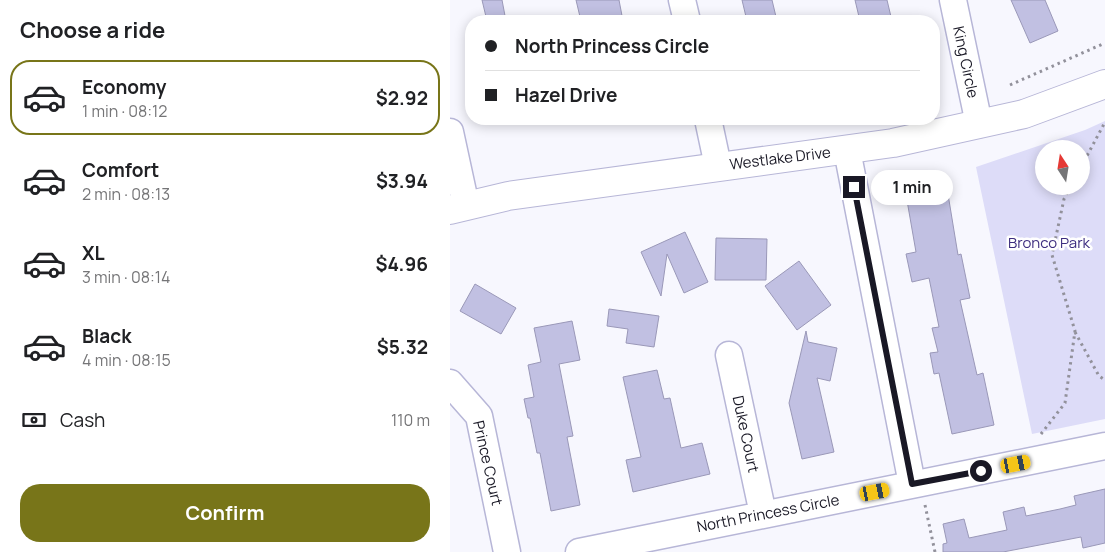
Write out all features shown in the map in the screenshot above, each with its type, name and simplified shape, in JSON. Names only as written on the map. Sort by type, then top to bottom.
[{"type":"street","points":[[682,0],[686,15]]},
{"type":"street","name":"King Circle","points":[[953,0],[979,124]]},
{"type":"street","name":"Westlake Drive","points":[[458,208],[508,196],[894,143],[1024,114],[1105,84]]},
{"type":"street","points":[[709,125],[718,166]]},
{"type":"street","points":[[450,132],[458,208]]},
{"type":"street","points":[[847,150],[912,484]]},
{"type":"street","name":"Duke Court","points":[[729,355],[763,514]]},
{"type":"street","name":"Prince Court","points":[[450,383],[479,416],[507,552]]},
{"type":"street","name":"North Princess Circle","points":[[579,552],[1105,446]]},
{"type":"path","points":[[1010,85],[1105,43]]},
{"type":"path","points":[[1090,150],[1104,124]]},
{"type":"path","points":[[1066,195],[1052,255],[1075,331],[1098,376],[1105,380]]},
{"type":"path","points":[[1039,437],[1065,403],[1075,331]]},
{"type":"green space","name":"Bronco Park","points":[[1105,121],[1105,419],[1032,434],[976,167],[1035,147],[1035,195],[1090,195],[1090,140],[1056,140]]},
{"type":"building","points":[[482,0],[502,0],[505,15],[486,15]]},
{"type":"building","points":[[576,0],[619,0],[622,15],[580,15]]},
{"type":"building","points":[[742,0],[772,0],[776,15],[746,15]]},
{"type":"building","points":[[855,0],[887,0],[891,15],[859,15]]},
{"type":"building","points":[[1011,0],[1045,0],[1058,31],[1030,43]]},
{"type":"building","points":[[946,182],[958,255],[961,254],[970,298],[960,300],[977,375],[983,373],[994,425],[952,434],[939,373],[934,374],[930,353],[938,352],[932,328],[939,327],[929,278],[912,282],[906,254],[916,252],[905,189]]},
{"type":"building","points":[[685,232],[708,282],[684,293],[667,254],[661,296],[641,252]]},
{"type":"building","points":[[716,238],[767,239],[766,280],[715,280]]},
{"type":"building","points":[[799,261],[831,305],[797,330],[765,286]]},
{"type":"building","points":[[475,284],[516,308],[501,334],[460,311]]},
{"type":"building","points":[[609,309],[659,316],[654,347],[626,343],[628,329],[607,326]]},
{"type":"building","points":[[572,321],[580,360],[559,364],[573,436],[567,437],[580,505],[551,511],[540,453],[537,453],[524,399],[534,397],[528,365],[541,362],[534,328]]},
{"type":"building","points":[[806,331],[808,342],[837,348],[830,381],[817,378],[834,452],[802,459],[789,403]]},
{"type":"building","points":[[657,370],[664,399],[670,398],[681,448],[702,443],[710,474],[633,492],[626,460],[641,457],[623,377]]},
{"type":"building","points":[[1105,489],[1105,543],[1083,548],[1081,537],[1003,552],[943,552],[943,544],[947,543],[943,524],[964,519],[969,538],[1007,530],[1003,512],[1024,507],[1026,516],[1060,509],[1076,505],[1074,496]]},
{"type":"route","points":[[854,187],[912,484],[981,471]]}]
